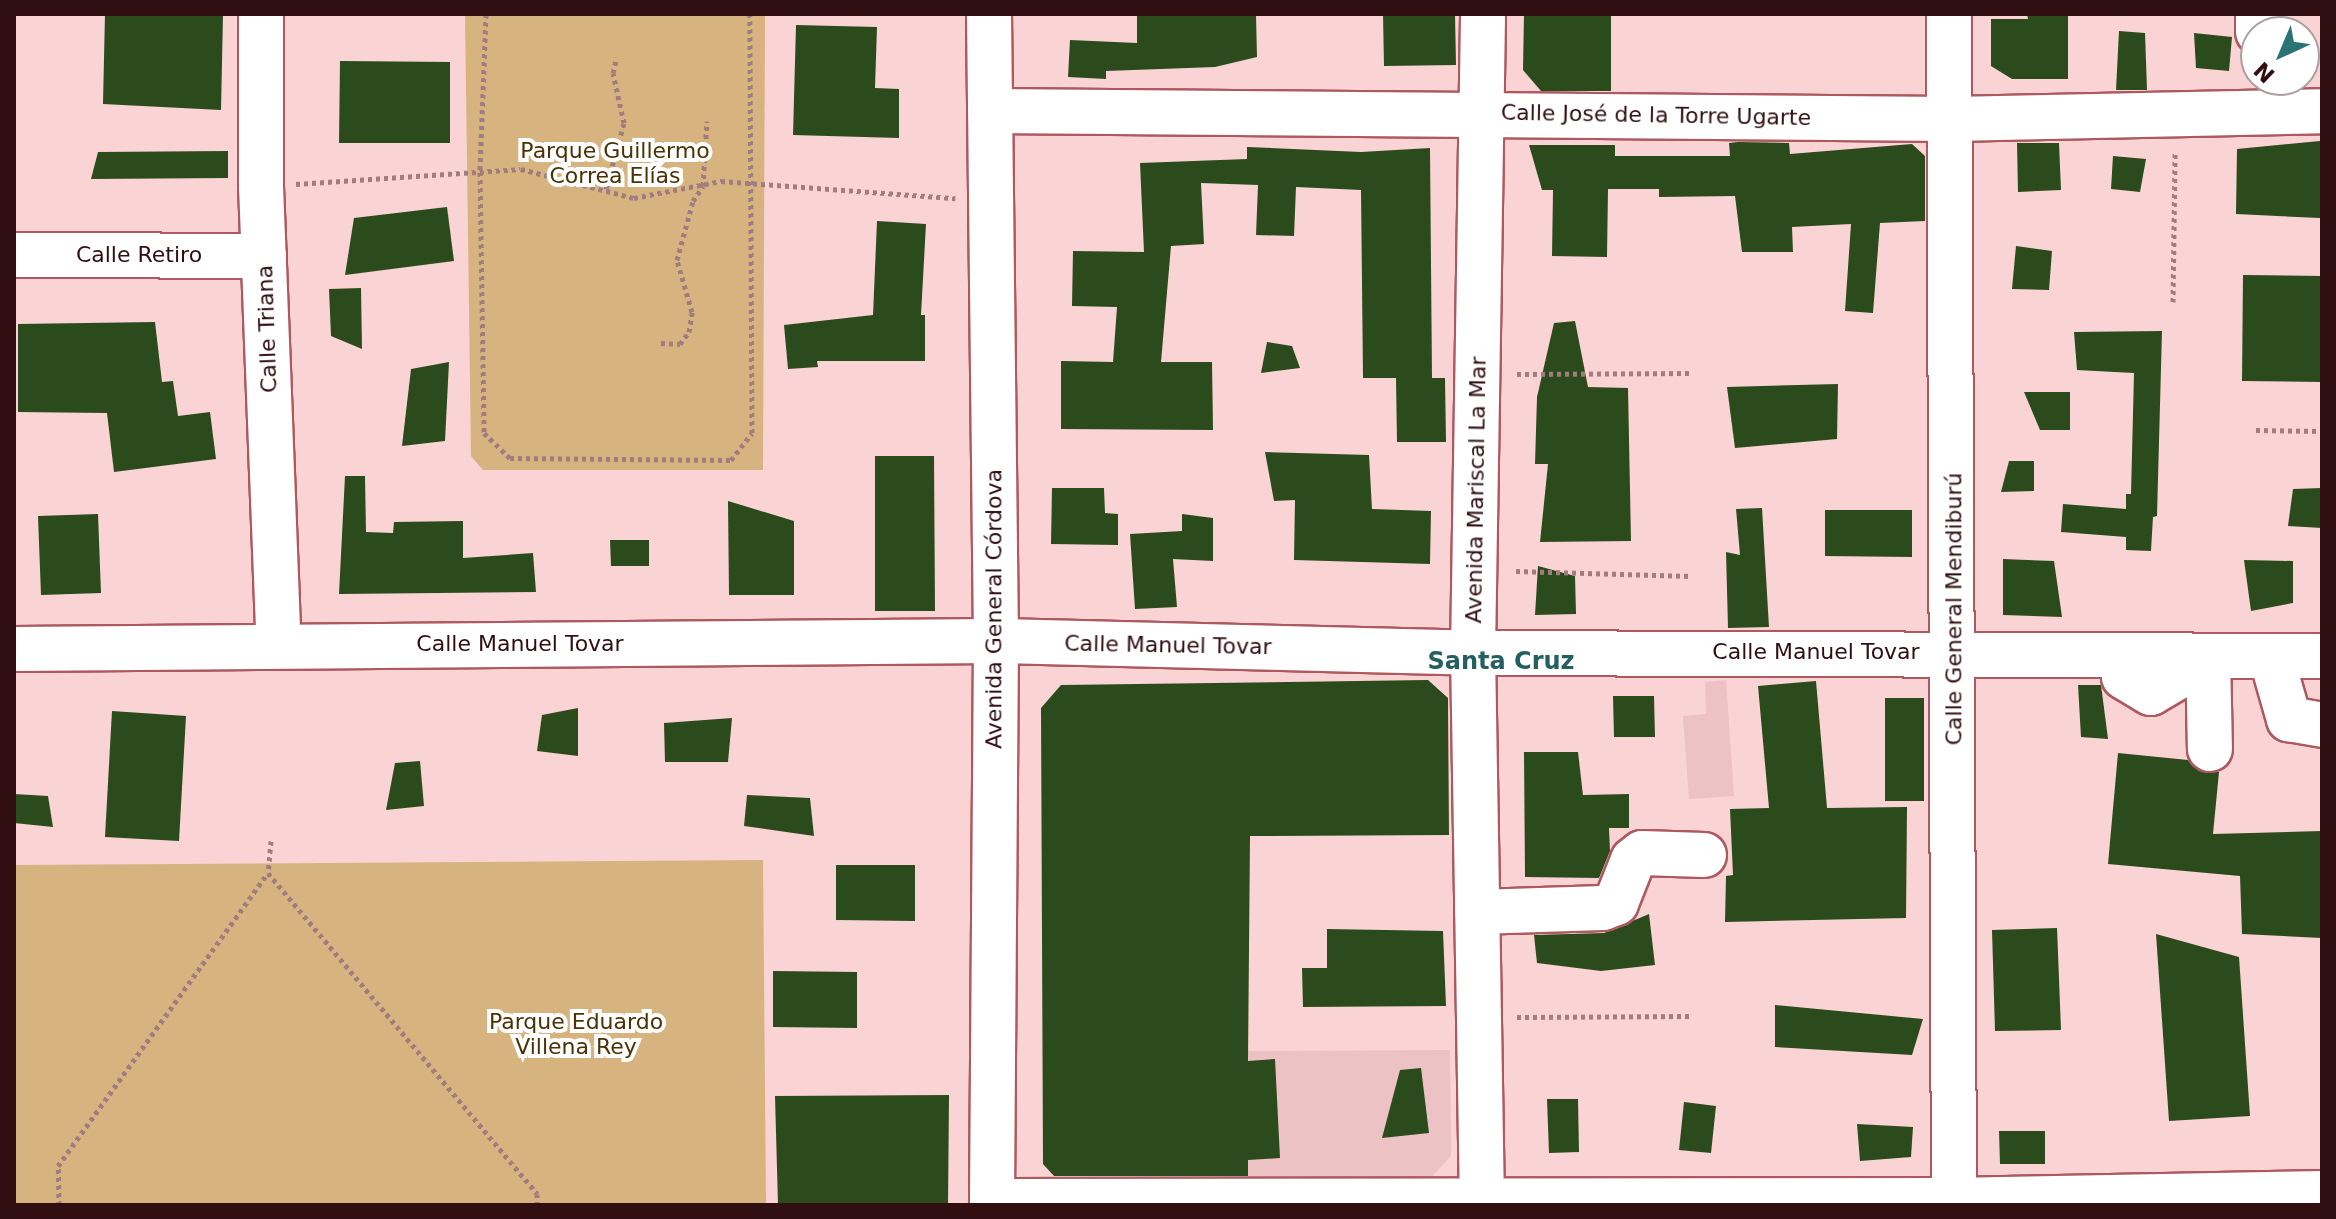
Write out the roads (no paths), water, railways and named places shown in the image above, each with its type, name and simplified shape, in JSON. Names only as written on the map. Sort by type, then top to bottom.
[{"type":"street","name":"Calle Triana","points":[[261,14],[261,186],[279,645]]},
{"type":"street","name":"Avenida General Córdova","points":[[989,14],[996,641],[992,1203]]},
{"type":"street","name":"Avenida Mariscal La Mar","points":[[1482,1203],[1473,653],[1483,14]]},
{"type":"street","name":"Calle General Mendiburú","points":[[1949,14],[1955,653],[1954,1203]]},
{"type":"street","name":"Calle José de la Torre Ugarte","points":[[990,111],[1483,112],[1950,119],[2176,115],[2257,96],[2322,111]]},
{"type":"street","name":"Calle Retiro","points":[[14,255],[264,256]]},
{"type":"street","name":"Calle Manuel Tovar","points":[[14,649],[996,641],[1473,653],[2322,656]]},
{"type":"street","points":[[2195,655],[2210,749]]},
{"type":"street","points":[[2271,656],[2289,719],[2322,725]]},
{"type":"street","points":[[1477,912],[1603,908],[1616,903],[1633,860],[1642,853],[1704,855]]},
{"type":"street","points":[[992,1203],[1954,1203],[2322,1193]]},
{"type":"district","name":"Santa Cruz","points":[[1501,662]]},
{"type":"park label","name":"Parque Guillermo Correa Elías","points":[[615,162]]},
{"type":"park label","name":"Parque Eduardo Villena Rey","points":[[576,1034]]}]
